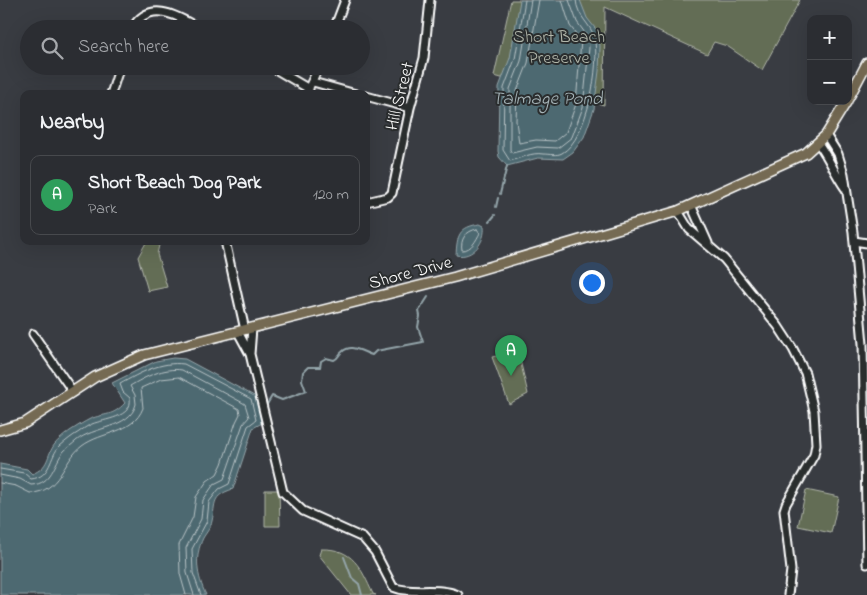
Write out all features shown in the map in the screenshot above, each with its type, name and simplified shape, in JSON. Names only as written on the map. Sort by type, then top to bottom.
[{"type":"main road","name":"Shore Drive","points":[[852,92],[867,63]]},
{"type":"main road","name":"Shore Drive","points":[[0,430],[25,423],[108,370],[134,359],[455,277],[678,211],[797,158],[826,135],[845,105]]},
{"type":"street","points":[[337,20],[345,0]]},
{"type":"street","name":"Hill Street","points":[[370,201],[388,197],[395,185],[410,108],[424,58],[430,0]]},
{"type":"street","points":[[135,20],[141,10],[151,5],[159,5],[170,9],[186,20]]},
{"type":"street","points":[[112,90],[117,75]]},
{"type":"street","points":[[286,75],[309,88],[325,90]]},
{"type":"street","points":[[309,88],[315,75]]},
{"type":"street","points":[[370,97],[410,108]]},
{"type":"street","points":[[826,135],[838,154],[844,174],[854,241],[863,344],[867,479],[867,564]]},
{"type":"street","points":[[818,143],[829,158],[837,178],[846,188]]},
{"type":"street","points":[[691,205],[708,243],[740,277],[794,349],[805,373],[817,433],[814,455],[789,497],[784,510],[791,570],[788,595]]},
{"type":"street","points":[[678,211],[689,229],[698,238],[708,243]]},
{"type":"street","points":[[854,241],[867,243]]},
{"type":"street","points":[[226,245],[283,492],[303,511],[363,538],[375,552],[393,587],[398,592],[412,595],[440,591],[458,595]]},
{"type":"street","points":[[245,330],[250,354]]},
{"type":"street","points":[[33,334],[73,392]]},
{"type":"green space","name":"Short Beach Preserve","points":[[511,0],[800,0],[762,70],[727,46],[714,42],[707,54],[605,7],[604,105],[494,76]]},
{"type":"green space","points":[[145,245],[159,245],[157,254],[167,287],[148,291],[138,257]]},
{"type":"green space","points":[[518,351],[528,394],[509,404],[492,357]]},
{"type":"green space","points":[[265,490],[279,490],[280,526],[265,526]]},
{"type":"green space","points":[[806,490],[839,497],[831,533],[798,526]]},
{"type":"green space","points":[[321,549],[341,552],[354,561],[360,568],[373,594],[376,595],[351,595],[319,555]]},
{"type":"water","name":"Talmage Pond","points":[[520,0],[580,0],[587,18],[599,33],[599,71],[594,109],[584,137],[573,152],[563,159],[538,158],[507,166],[499,157],[498,151],[499,87],[510,58]]},
{"type":"water","points":[[480,224],[484,226],[481,243],[473,252],[462,256],[456,255],[460,233],[468,227]]},
{"type":"water","points":[[173,358],[185,359],[256,397],[262,423],[253,428],[233,489],[218,497],[210,528],[200,545],[198,566],[200,581],[206,595],[0,595],[0,464],[27,469],[32,474],[38,471],[45,464],[55,444],[77,426],[95,417],[116,411],[125,403],[112,383],[156,361]]},
{"type":"waterway","points":[[500,194],[507,166]]},
{"type":"waterway","points":[[496,207],[498,198]]},
{"type":"waterway","points":[[490,221],[495,215]]},
{"type":"waterway","points":[[266,406],[272,396],[282,400],[306,391],[302,380],[303,372],[308,367],[320,367],[321,361],[326,358],[336,359],[346,349],[353,348],[372,355],[376,351],[423,342],[418,327],[419,311],[428,297]]},
{"type":"waterway","points":[[344,557],[352,578],[359,584],[362,595]]},
{"type":"place","name":"Short Beach Dog Park","points":[[511,376]]}]
